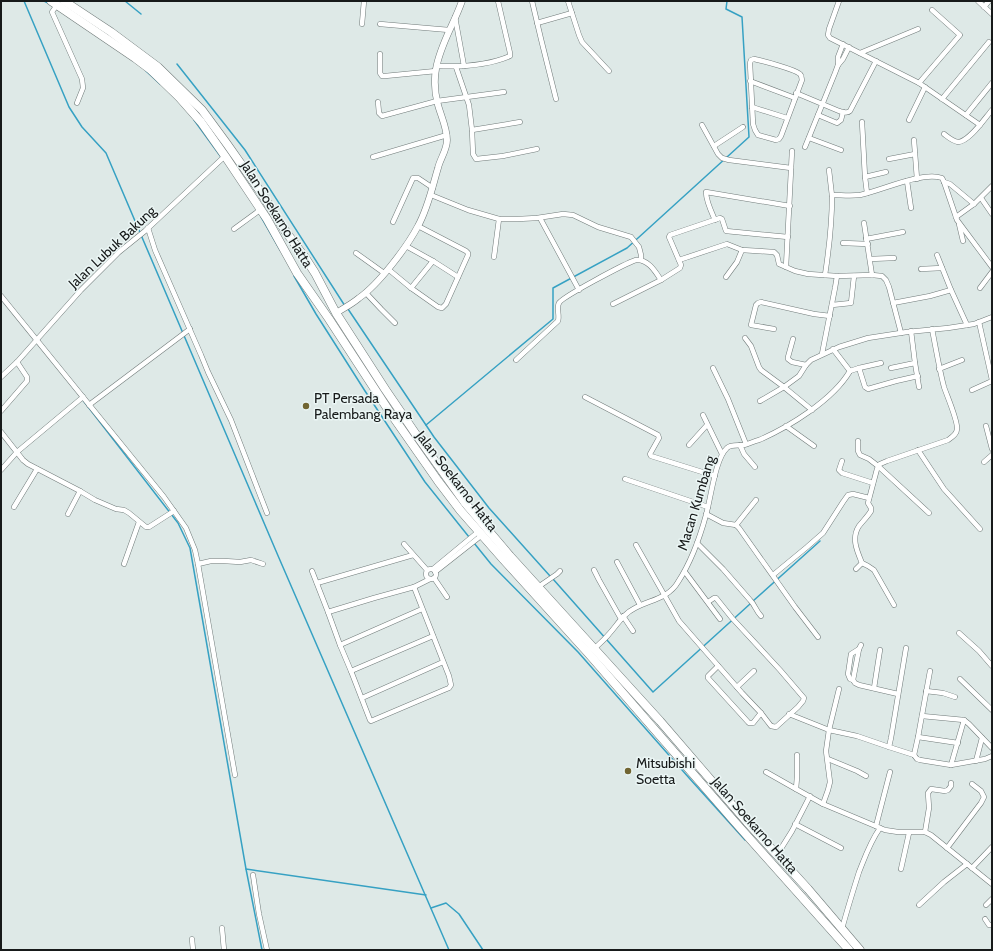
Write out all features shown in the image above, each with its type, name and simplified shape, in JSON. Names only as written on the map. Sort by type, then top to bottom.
[{"type":"highway","name":"Jalan Soekarno Hatta","points":[[56,4],[151,70],[179,97],[201,122],[223,158],[267,219],[297,273],[329,318],[389,411],[478,535],[589,654],[739,827],[849,950]]},
{"type":"highway","name":"Jalan Soekarno Hatta","points":[[56,4],[111,32],[158,66],[202,110],[306,259],[385,389],[465,503],[538,587],[660,721],[860,950]]},
{"type":"highway","points":[[430,470],[437,464]]},
{"type":"street","points":[[362,24],[364,1]]},
{"type":"street","points":[[339,311],[366,293],[406,246],[418,226],[431,195],[447,143],[447,135],[437,101],[436,68],[449,30],[462,1]]},
{"type":"street","points":[[380,54],[380,73],[382,76],[496,61],[510,55],[498,1]]},
{"type":"street","points":[[532,1],[556,99]]},
{"type":"street","points":[[568,1],[582,42],[609,71]]},
{"type":"street","points":[[839,1],[829,30],[828,35],[831,39],[919,83],[980,125]]},
{"type":"street","points":[[978,1],[992,14]]},
{"type":"street","points":[[984,7],[989,1]]},
{"type":"street","points":[[56,4],[52,12],[82,79],[83,84],[77,103]]},
{"type":"street","points":[[919,83],[960,35],[932,10]]},
{"type":"street","points":[[537,23],[572,13]]},
{"type":"street","points":[[455,17],[464,66]]},
{"type":"street","points":[[380,24],[449,30]]},
{"type":"street","points":[[860,53],[918,29]]},
{"type":"street","points":[[942,99],[989,42]]},
{"type":"street","points":[[805,147],[838,65],[838,57],[843,44]]},
{"type":"street","points":[[838,65],[844,59],[849,47]]},
{"type":"street","points":[[751,60],[762,60],[800,75],[802,80],[796,96],[778,140],[760,136],[756,133],[753,124],[750,81],[751,60]]},
{"type":"street","points":[[750,81],[847,113],[850,111],[876,61]]},
{"type":"street","points":[[456,67],[466,97],[472,130],[473,154],[477,159],[503,156],[537,149]]},
{"type":"street","points":[[966,115],[992,82]]},
{"type":"street","points":[[909,120],[925,87]]},
{"type":"street","points":[[378,102],[379,113],[382,116],[437,101],[504,92]]},
{"type":"street","points":[[752,107],[787,118]]},
{"type":"street","points":[[944,134],[951,140],[959,142],[962,141],[973,133],[992,110]]},
{"type":"street","points":[[818,115],[837,123],[841,120],[843,112]]},
{"type":"street","points":[[472,130],[520,122]]},
{"type":"street","points":[[862,122],[864,177],[867,193]]},
{"type":"street","points":[[702,125],[722,158],[727,160],[791,168]]},
{"type":"street","points":[[714,146],[743,127]]},
{"type":"street","points":[[373,157],[447,135]]},
{"type":"street","points":[[809,138],[841,150]]},
{"type":"street","points":[[914,140],[917,179]]},
{"type":"street","points":[[784,266],[788,237],[792,151]]},
{"type":"street","points":[[889,159],[915,154]]},
{"type":"street","name":"Jalan Lubuk Bakung","points":[[1,377],[37,341],[81,290],[119,252],[223,158]]},
{"type":"street","points":[[825,275],[830,240],[832,195],[829,170]]},
{"type":"street","points":[[864,177],[886,172]]},
{"type":"street","points":[[832,195],[854,196],[876,191],[892,184],[917,179],[939,177],[944,182],[959,223],[992,267]]},
{"type":"street","points":[[393,222],[412,178],[418,178],[433,188]]},
{"type":"street","points":[[907,181],[911,208]]},
{"type":"street","points":[[944,182],[950,184],[974,204]]},
{"type":"street","points":[[956,217],[981,198],[992,186]]},
{"type":"street","points":[[715,220],[706,192],[790,206]]},
{"type":"street","points":[[431,195],[468,210],[499,219],[540,218],[563,214],[578,217],[598,227],[624,234],[633,239],[637,244],[641,255],[641,260]]},
{"type":"street","points":[[981,198],[992,214]]},
{"type":"street","points":[[234,229],[260,210]]},
{"type":"street","points":[[540,218],[579,290]]},
{"type":"street","points":[[613,304],[661,280],[680,268],[681,266],[669,237],[670,236],[721,218],[726,231],[788,237]]},
{"type":"street","points":[[494,257],[499,219]]},
{"type":"street","points":[[959,223],[963,242]]},
{"type":"street","points":[[864,224],[872,274]]},
{"type":"street","points":[[356,253],[386,271],[438,307],[442,308],[446,304],[468,255],[467,252],[418,226]]},
{"type":"street","points":[[146,229],[188,330],[231,420],[267,513]]},
{"type":"street","points":[[866,238],[903,232]]},
{"type":"street","points":[[843,243],[868,244]]},
{"type":"street","points":[[679,260],[725,244],[729,244],[742,250],[774,252],[777,256],[778,263],[802,273],[837,276],[872,274],[882,276],[886,280],[889,288],[900,333]]},
{"type":"street","points":[[406,246],[458,277]]},
{"type":"street","points":[[726,277],[737,262],[742,250]]},
{"type":"street","points":[[937,254],[967,325]]},
{"type":"street","points":[[870,259],[894,258]]},
{"type":"street","points":[[516,360],[558,321],[559,302],[633,260],[641,260],[654,269],[661,280]]},
{"type":"street","points":[[411,288],[433,262]]},
{"type":"street","points":[[921,269],[942,268]]},
{"type":"street","points":[[980,288],[992,272]]},
{"type":"street","points":[[822,354],[837,276]]},
{"type":"street","points":[[832,305],[851,303],[854,276]]},
{"type":"street","points":[[893,303],[930,296],[951,290]]},
{"type":"street","points":[[366,293],[395,322]]},
{"type":"street","points":[[1,296],[148,476],[186,528],[195,550],[198,564],[234,775]]},
{"type":"street","points":[[774,328],[751,325],[756,305],[758,303],[761,302],[814,314],[830,316]]},
{"type":"street","points":[[760,401],[799,376],[811,360],[833,349],[868,338],[911,331],[967,325],[979,322],[992,316]]},
{"type":"street","points":[[972,390],[992,381],[979,322]]},
{"type":"street","points":[[894,605],[874,570],[862,563],[856,548],[855,535],[871,511],[868,504],[878,466],[887,460],[948,440],[956,434],[957,423],[944,388],[932,329]]},
{"type":"street","points":[[90,404],[188,330]]},
{"type":"street","points":[[911,331],[919,387]]},
{"type":"street","points":[[744,338],[751,346],[760,368],[812,410]]},
{"type":"street","points":[[792,339],[788,360],[806,365]]},
{"type":"street","points":[[833,349],[850,371],[881,363]]},
{"type":"street","points":[[939,368],[962,360]]},
{"type":"street","points":[[1,411],[27,381],[27,377],[17,362]]},
{"type":"street","points":[[891,368],[915,363]]},
{"type":"street","points":[[713,368],[746,444]]},
{"type":"street","points":[[859,368],[865,388],[868,389],[918,376]]},
{"type":"street","name":"Macan Kumbang","points":[[594,649],[629,612],[640,605],[665,595],[678,584],[685,572],[706,514],[722,454],[728,447],[740,446],[770,434],[812,410],[838,386],[850,371]]},
{"type":"street","points":[[585,397],[658,435],[659,438],[650,454],[651,456],[715,476]]},
{"type":"street","points":[[1,470],[17,452],[83,398]]},
{"type":"street","points":[[703,415],[722,454]]},
{"type":"street","points":[[689,445],[707,425]]},
{"type":"street","points":[[786,426],[814,446]]},
{"type":"street","points":[[986,426],[990,433],[992,449]]},
{"type":"street","points":[[1,432],[23,460],[28,464],[95,500],[116,509],[124,510],[146,527],[173,511]]},
{"type":"street","points":[[858,442],[858,451],[860,455],[878,466],[929,513]]},
{"type":"street","points":[[740,446],[744,454],[755,468]]},
{"type":"street","points":[[918,450],[944,489],[980,529]]},
{"type":"street","points":[[984,462],[992,455]]},
{"type":"street","points":[[842,461],[839,470],[842,473],[873,483]]},
{"type":"street","points":[[14,507],[37,469]]},
{"type":"street","points":[[625,479],[708,507]]},
{"type":"street","points":[[68,514],[80,491]]},
{"type":"street","points":[[775,578],[823,533],[848,495],[853,494],[869,498]]},
{"type":"street","points":[[736,525],[756,500]]},
{"type":"street","points":[[706,514],[723,523],[736,525],[818,637]]},
{"type":"street","points":[[124,564],[139,522]]},
{"type":"street","points":[[434,571],[478,535]]},
{"type":"street","points":[[696,543],[752,601],[761,616]]},
{"type":"street","points":[[404,544],[427,570],[431,569],[434,571]]},
{"type":"street","points":[[636,545],[679,621],[771,726],[776,727],[803,701],[804,698],[716,598],[708,602]]},
{"type":"street","points":[[317,583],[414,555]]},
{"type":"street","points":[[198,564],[211,561],[238,562],[251,560],[263,564]]},
{"type":"street","points":[[617,562],[640,605]]},
{"type":"street","points":[[856,569],[862,563]]},
{"type":"street","points":[[427,570],[425,573],[427,578],[432,578],[447,597]]},
{"type":"street","points":[[594,570],[622,618],[633,631]]},
{"type":"street","points":[[312,571],[340,645],[370,720],[372,721],[449,688],[451,685],[451,681],[414,587]]},
{"type":"street","points":[[328,612],[414,587],[435,576],[434,571]]},
{"type":"street","points":[[538,587],[560,571]]},
{"type":"street","points":[[685,572],[720,619]]},
{"type":"street","points":[[340,645],[422,608]]},
{"type":"street","points":[[959,632],[992,666]]},
{"type":"street","points":[[351,671],[433,636]]},
{"type":"street","points":[[860,647],[851,654],[848,674],[850,679],[859,685],[898,694]]},
{"type":"street","points":[[889,747],[906,648]]},
{"type":"street","points":[[874,688],[880,650]]},
{"type":"street","points":[[362,698],[443,662]]},
{"type":"street","points":[[718,666],[708,676],[708,678],[749,724],[753,723],[761,713]]},
{"type":"street","points":[[737,687],[754,671]]},
{"type":"street","points":[[914,755],[930,671]]},
{"type":"street","points":[[960,679],[992,710]]},
{"type":"street","points":[[823,804],[830,782],[826,751],[829,730],[839,689]]},
{"type":"street","points":[[926,691],[943,693],[955,697]]},
{"type":"street","points":[[789,714],[829,730],[857,736],[914,755],[920,760],[951,765],[976,761],[992,756]]},
{"type":"street","points":[[922,716],[964,720],[992,748]]},
{"type":"street","points":[[951,765],[964,720]]},
{"type":"street","points":[[918,737],[958,743]]},
{"type":"street","points":[[976,761],[982,738]]},
{"type":"street","points":[[796,789],[798,777],[797,755]]},
{"type":"street","points":[[828,759],[866,776]]},
{"type":"street","points":[[766,772],[823,804],[885,830],[909,833],[925,832],[931,835],[992,884]]},
{"type":"street","points":[[842,929],[868,847],[878,827],[890,772]]},
{"type":"street","points":[[925,832],[929,808],[929,791],[948,790],[952,786],[951,782]]},
{"type":"street","points":[[947,848],[984,797],[981,791],[972,784]]},
{"type":"street","points":[[777,855],[810,796]]},
{"type":"street","points":[[795,824],[842,848]]},
{"type":"street","points":[[902,869],[909,833]]},
{"type":"street","points":[[972,868],[992,847]]},
{"type":"street","points":[[919,905],[944,882],[967,864]]},
{"type":"street","points":[[253,875],[259,914],[267,950]]},
{"type":"street","points":[[986,905],[992,899]]},
{"type":"street","points":[[985,919],[989,925],[992,925]]},
{"type":"street","points":[[222,928],[224,950]]},
{"type":"street","points":[[192,939],[193,950]]},
{"type":"waterway","points":[[24,1],[69,107],[82,127],[106,153],[449,950]]},
{"type":"waterway","points":[[44,1],[48,3]]},
{"type":"waterway","points":[[125,1],[141,14]]},
{"type":"waterway","points":[[426,425],[553,319],[553,288],[627,248],[749,137],[742,17],[726,9],[727,1]]},
{"type":"waterway","points":[[177,64],[245,150],[345,306]]},
{"type":"waterway","points":[[146,71],[160,84]]},
{"type":"waterway","points":[[194,120],[221,157]]},
{"type":"waterway","points":[[261,217],[280,250]]},
{"type":"waterway","points":[[294,276],[316,314],[425,482],[469,537]]},
{"type":"waterway","points":[[348,309],[434,437],[489,508],[550,576]]},
{"type":"waterway","points":[[82,399],[178,523],[190,548],[246,869],[262,950]]},
{"type":"waterway","points":[[753,601],[820,541]]},
{"type":"waterway","points":[[474,543],[491,564],[578,652],[745,840]]},
{"type":"waterway","points":[[553,579],[653,692],[750,604]]},
{"type":"waterway","points":[[246,869],[426,895]]},
{"type":"waterway","points":[[431,908],[446,903],[459,914],[483,950]]},
{"type":"place","name":"PT Persada Palembang Raya","points":[[306,406]]},
{"type":"place","name":"Mitsubishi Soetta","points":[[628,771]]}]
